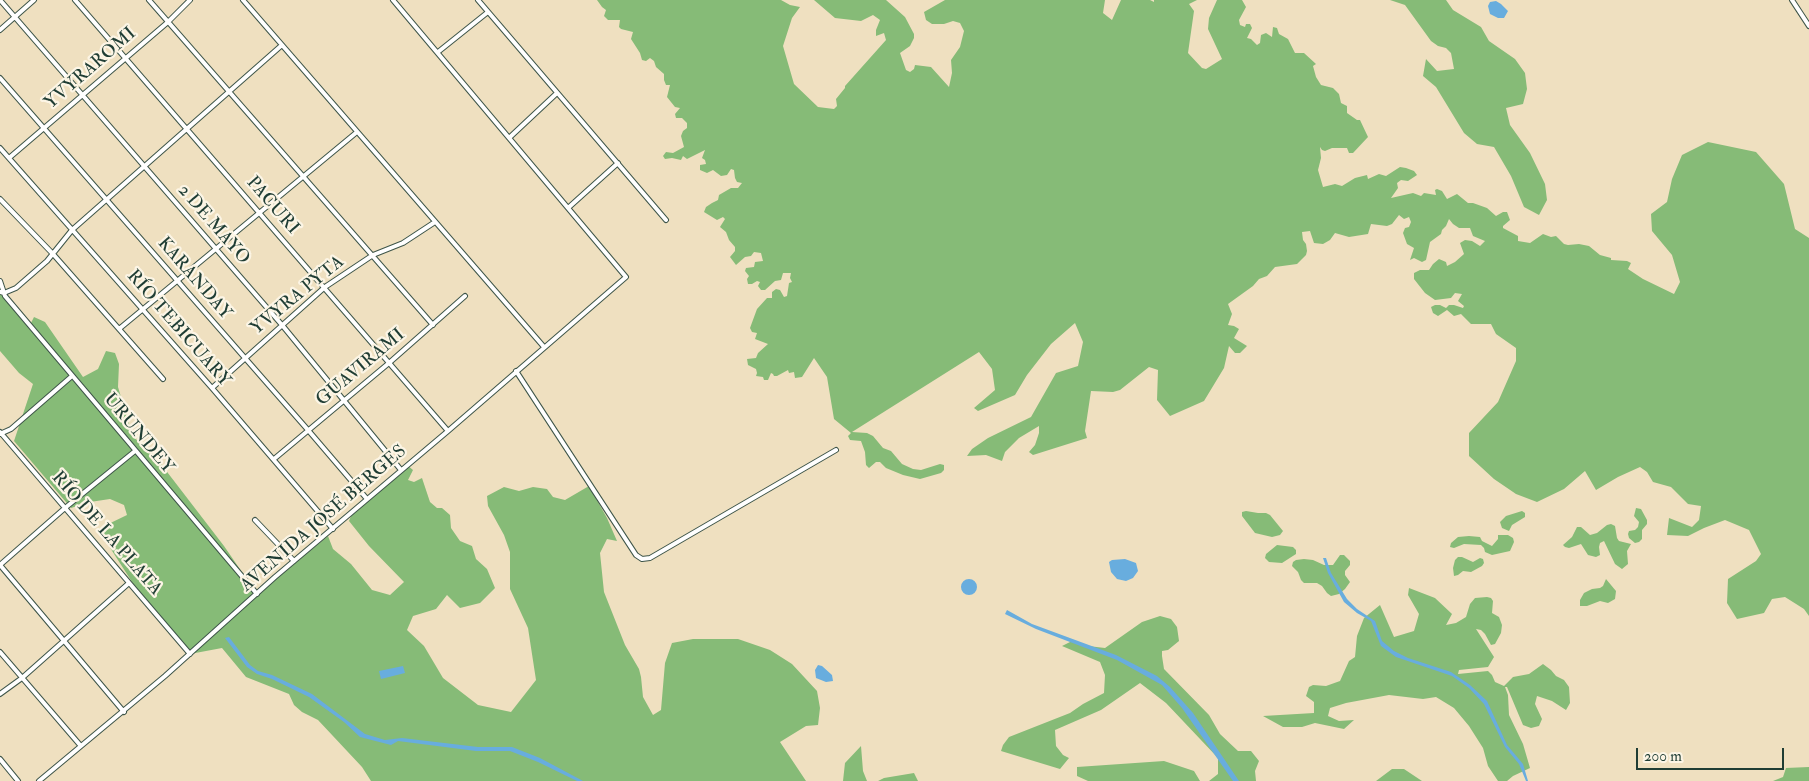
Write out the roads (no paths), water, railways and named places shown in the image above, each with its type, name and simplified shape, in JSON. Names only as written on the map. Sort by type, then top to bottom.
[{"type":"street","name":"2 DE MAYO","points":[[0,0],[282,325],[402,470]]},
{"type":"street","points":[[0,30],[34,0]]},
{"type":"street","name":"PACURI","points":[[75,0],[448,431]]},
{"type":"street","points":[[149,0],[433,325]]},
{"type":"street","name":"YVYRAROMI","points":[[9,158],[168,22],[190,0]]},
{"type":"street","points":[[243,0],[544,347]]},
{"type":"street","points":[[393,0],[568,208],[618,163]]},
{"type":"street","points":[[478,0],[666,220]]},
{"type":"street","points":[[1792,0],[1809,26]]},
{"type":"street","points":[[438,52],[488,12]]},
{"type":"street","points":[[2,292],[16,288],[53,254],[72,230],[230,93],[282,45]]},
{"type":"street","name":"KARANDAY","points":[[0,78],[367,499]]},
{"type":"street","points":[[509,138],[557,93]]},
{"type":"street","points":[[119,329],[357,132]]},
{"type":"street","name":"RÍO TEBICUARY","points":[[0,148],[212,388],[333,529]]},
{"type":"street","points":[[0,199],[53,254],[163,379]]},
{"type":"street","name":"AVENIDA JOSÉ BERGES","points":[[39,781],[80,745],[124,712],[257,594],[626,276],[568,208]]},
{"type":"street","name":"YVYRA PYTA","points":[[212,388],[325,288],[373,255],[403,243],[436,222]]},
{"type":"street","name":"URUNDEY","points":[[0,281],[2,292],[5,296],[257,594]]},
{"type":"street","name":"GUAVIRAMI","points":[[274,460],[390,363],[465,296]]},
{"type":"street","points":[[516,372],[636,555],[642,559],[650,558],[836,450]]},
{"type":"street","points":[[0,434],[10,429],[72,376]]},
{"type":"street","name":"RÍO DE LA PLATA","points":[[0,434],[190,654]]},
{"type":"street","points":[[124,712],[0,565],[65,508],[135,451]]},
{"type":"street","points":[[255,520],[294,562]]},
{"type":"street","points":[[0,694],[22,678],[129,583]]},
{"type":"street","points":[[0,652],[80,745]]},
{"type":"street","points":[[0,759],[18,781]]},
{"type":"water","points":[[1496,1],[1508,11],[1504,18],[1498,18],[1490,14],[1488,6],[1490,2]]},
{"type":"water","points":[[1323,558],[1326,558],[1331,573],[1347,599],[1357,609],[1375,621],[1382,641],[1394,651],[1408,658],[1451,672],[1470,685],[1487,701],[1507,745],[1523,764],[1528,781],[1526,781],[1519,764],[1505,747],[1484,704],[1469,688],[1452,676],[1396,657],[1381,646],[1371,621],[1357,613],[1344,602],[1328,573]]},
{"type":"water","points":[[1125,559],[1136,563],[1138,571],[1133,578],[1126,581],[1117,579],[1111,572],[1109,562]]},
{"type":"water","points":[[969,579],[977,587],[969,595],[961,587]]},
{"type":"water","points":[[1007,610],[1032,624],[1116,655],[1157,676],[1170,687],[1193,713],[1239,781],[1233,781],[1182,708],[1162,685],[1117,660],[1036,629],[1005,614]]},
{"type":"water","points":[[229,637],[250,665],[258,671],[272,675],[312,694],[365,734],[385,740],[402,738],[478,747],[512,747],[540,758],[583,781],[577,781],[510,751],[476,751],[398,741],[391,745],[360,737],[344,722],[309,697],[257,674],[247,667],[225,638]]},
{"type":"water","points":[[818,665],[822,666],[832,675],[833,681],[826,682],[816,678],[815,670]]},
{"type":"water","points":[[403,666],[405,673],[381,679],[379,671]]}]
